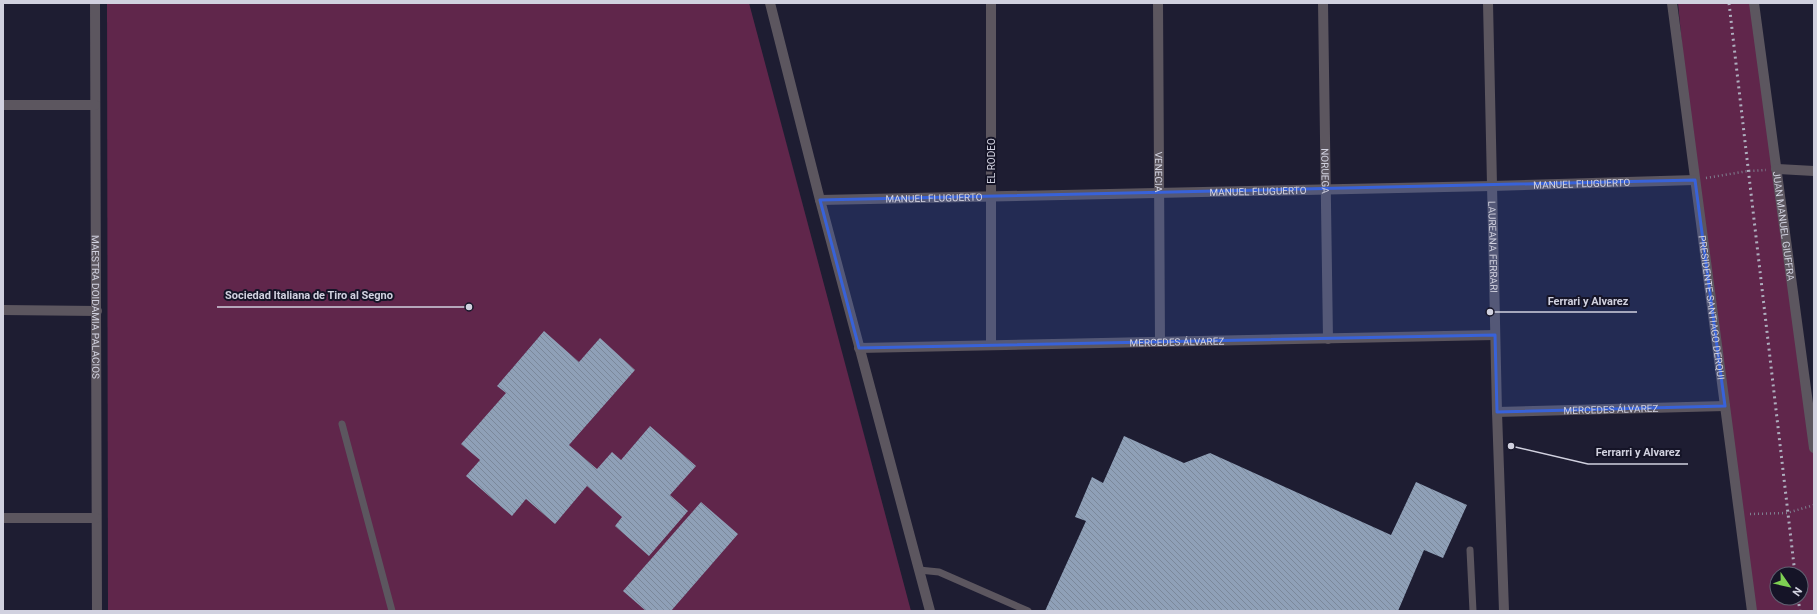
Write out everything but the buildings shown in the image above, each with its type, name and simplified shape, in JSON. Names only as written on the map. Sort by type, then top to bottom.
[{"type":"street","name":"MAESTRA DOIDAMIA PALACIOS","points":[[95,3],[97,611]]},
{"type":"street","points":[[770,3],[820,200],[930,611]]},
{"type":"street","name":"EL RODEO","points":[[991,3],[991,344]]},
{"type":"street","name":"VENECIA","points":[[1158,3],[1160,341]]},
{"type":"street","name":"NORUEGA","points":[[1323,3],[1328,339]]},
{"type":"street","name":"LAUREANA FERRARI","points":[[1488,3],[1497,412],[1504,611]]},
{"type":"street","name":"PRESIDENTE SANTIAGO DERQUI","points":[[1672,3],[1752,611]]},
{"type":"street","name":"JUAN MANUEL GIUFFRA","points":[[1754,3],[1814,448]]},
{"type":"street","points":[[3,105],[95,105]]},
{"type":"street","points":[[1776,170],[1814,171]]},
{"type":"street","name":"MANUEL FLUGUERTO","points":[[820,200],[1325,190],[1695,180]]},
{"type":"street","points":[[3,310],[97,311]]},
{"type":"street","name":"MERCEDES ÁLVAREZ","points":[[859,348],[991,344],[1495,335]]},
{"type":"street","name":"MERCEDES ÁLVAREZ","points":[[1497,412],[1725,406]]},
{"type":"street","points":[[3,518],[96,518]]},
{"type":"lane","points":[[342,424],[392,611]]},
{"type":"lane","points":[[1470,550],[1473,611]]},
{"type":"lane","points":[[919,570],[939,572],[1028,611]]},
{"type":"path","points":[[1695,180],[1748,171],[1776,170]]},
{"type":"path","points":[[1739,514],[1787,513],[1814,505]]},
{"type":"highlighted area","points":[[1695,180],[1725,406],[1497,412],[1495,335],[859,348],[820,200]]},
{"type":"shaded area","points":[[107,3],[749,3],[911,611],[108,611]]},
{"type":"shaded area","points":[[1678,3],[1751,3],[1814,448],[1814,611],[1752,611],[1695,180]]},
{"type":"railway","points":[[1729,3],[1794,566]]},
{"type":"railway","points":[[1799,606],[1800,611]]},
{"type":"place","name":"Sociedad Italiana de Tiro al Segno","points":[[469,307]]},
{"type":"place","name":"Ferrari y Alvarez","points":[[1490,312]]},
{"type":"place","name":"Ferrarri y Alvarez","points":[[1511,446]]}]
